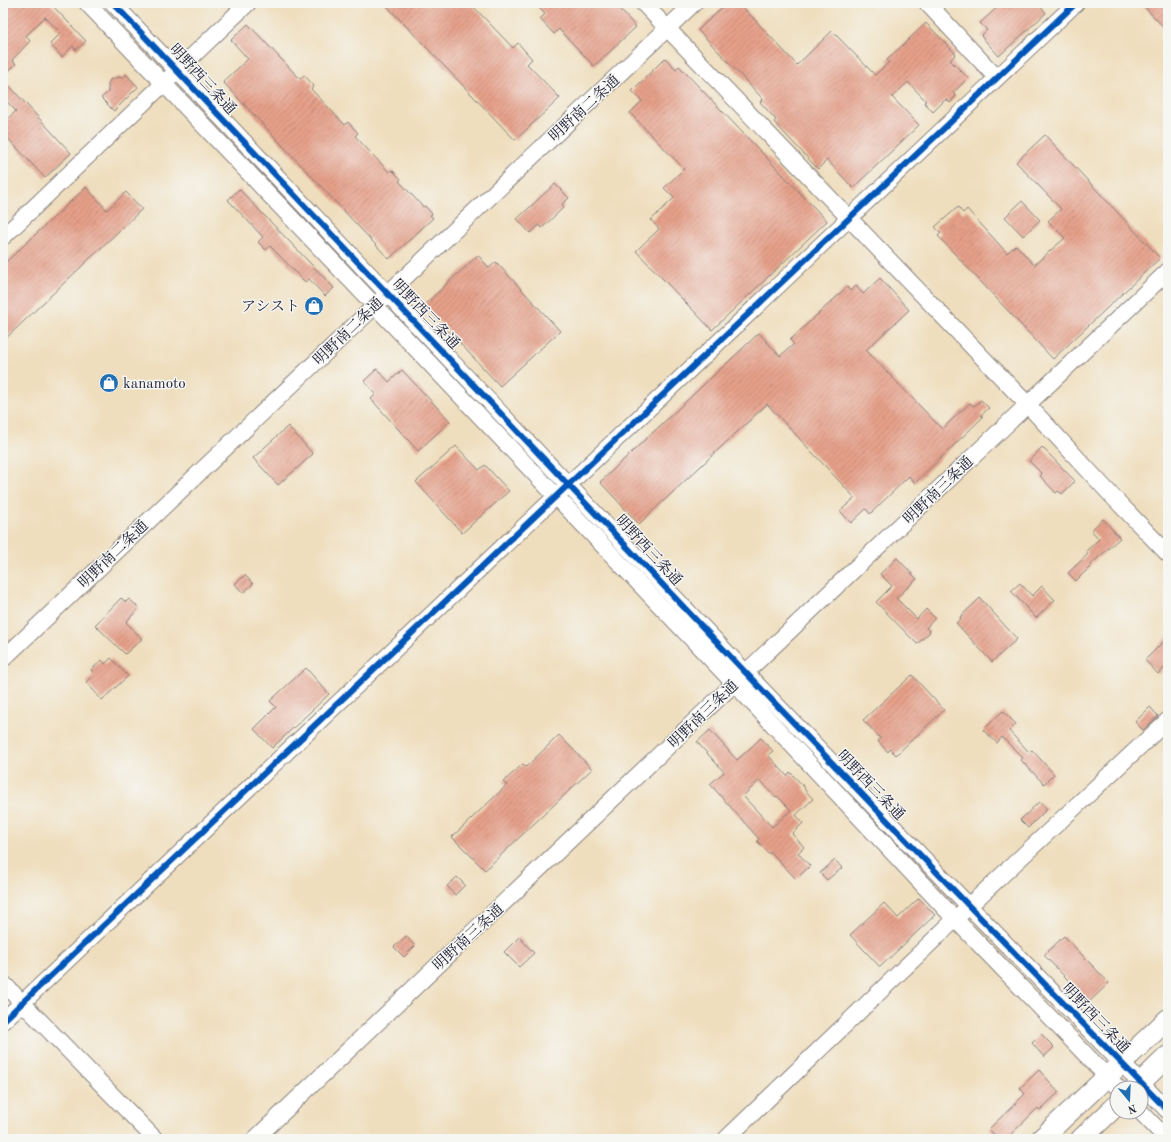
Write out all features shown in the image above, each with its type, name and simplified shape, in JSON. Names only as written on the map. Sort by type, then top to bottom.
[{"type":"main road","points":[[1113,1080],[1122,1063],[1168,1019]]},
{"type":"main road","points":[[1142,1080],[1168,1056]]},
{"type":"main road","points":[[1041,1139],[1109,1084]]},
{"type":"main road","points":[[1081,1139],[1109,1113]]},
{"type":"street","name":"明野西三条通","points":[[86,3],[734,684],[955,919],[1110,1080]]},
{"type":"street","name":"明野西三条通","points":[[113,3],[746,673],[1122,1063],[1134,1080]]},
{"type":"street","points":[[3,237],[248,3]]},
{"type":"street","points":[[643,3],[1027,404],[1168,554]]},
{"type":"street","name":"明野南二条通","points":[[3,659],[694,3]]},
{"type":"street","points":[[927,3],[997,78]]},
{"type":"street","points":[[3,1020],[1076,3]]},
{"type":"street","name":"明野南三条通","points":[[254,1139],[1168,271]]},
{"type":"street","points":[[726,1139],[955,919],[1168,720]]},
{"type":"street","points":[[3,983],[154,1139]]},
{"type":"street","name":"明野西三条通","points":[[1149,1095],[1168,1111]]},
{"type":"street","points":[[1149,1120],[1168,1139]]},
{"type":"building","points":[[3,3],[50,3],[86,41],[76,50],[73,46],[62,57],[50,44],[61,33],[45,17],[26,36],[30,41],[12,60],[16,64],[3,76]]},
{"type":"building","points":[[384,3],[470,3],[513,48],[518,43],[532,59],[527,64],[560,98],[515,140]]},
{"type":"building","points":[[534,3],[614,3],[636,27],[594,66],[559,29],[554,34],[540,19],[545,14]]},
{"type":"building","points":[[727,3],[739,3],[797,65],[832,31],[875,75],[889,62],[887,60],[926,23],[956,54],[950,60],[968,78],[953,93],[956,96],[950,103],[946,99],[933,112],[924,102],[926,101],[908,82],[892,97],[919,125],[853,188],[827,160],[818,169],[774,122],[776,120],[760,102],[763,99],[698,30]]},
{"type":"building","points":[[1002,3],[1037,3],[1046,13],[999,56],[981,36],[987,30],[980,23]]},
{"type":"building","points":[[1141,3],[1168,3],[1168,32]]},
{"type":"building","points":[[248,24],[300,79],[304,75],[314,86],[311,89],[345,125],[348,122],[358,133],[355,136],[389,172],[392,170],[401,179],[399,181],[423,207],[425,206],[432,214],[430,215],[433,218],[389,259],[223,82],[248,59],[231,40]]},
{"type":"building","points":[[665,58],[676,69],[679,66],[827,221],[712,330],[636,251],[659,229],[651,220],[674,198],[664,188],[684,169],[630,113],[642,101],[632,91]]},
{"type":"building","points":[[126,74],[138,87],[114,111],[101,98],[108,92],[108,84],[110,80],[118,77],[123,78]]},
{"type":"building","points":[[3,79],[71,153],[45,178],[3,133],[3,123],[16,111],[3,98]]},
{"type":"building","points":[[1045,135],[1160,258],[1053,359],[938,236],[941,233],[935,227],[958,207],[963,213],[967,209],[1007,253],[1016,245],[1034,265],[1065,238],[1048,221],[1061,209],[1016,162]]},
{"type":"building","points":[[555,184],[569,198],[562,204],[564,207],[542,228],[539,225],[530,233],[517,219]]},
{"type":"building","points":[[86,187],[107,210],[126,192],[142,209],[3,341],[3,265]]},
{"type":"building","points":[[239,189],[334,288],[325,296],[309,279],[305,282],[270,246],[266,250],[258,242],[263,237],[228,200]]},
{"type":"building","points":[[1022,201],[1040,220],[1023,236],[1005,217]]},
{"type":"building","points":[[478,255],[489,268],[496,262],[560,331],[500,386],[424,305]]},
{"type":"building","points":[[880,278],[909,310],[866,350],[942,429],[970,403],[974,406],[981,400],[989,408],[981,415],[983,417],[915,483],[909,476],[870,514],[866,509],[851,523],[840,511],[855,498],[767,404],[639,524],[600,482],[759,333],[780,356],[794,344],[790,340],[847,287],[850,291],[856,286],[863,294]]},
{"type":"building","points":[[377,369],[389,382],[402,370],[450,421],[418,451],[371,399],[376,394],[364,381]]},
{"type":"building","points":[[288,426],[313,454],[278,485],[253,458]]},
{"type":"building","points":[[456,446],[479,470],[485,465],[509,491],[462,533],[416,482]]},
{"type":"building","points":[[1042,447],[1075,481],[1062,494],[1058,491],[1056,493],[1040,476],[1042,474],[1029,461]]},
{"type":"building","points":[[1103,519],[1120,538],[1090,565],[1091,566],[1076,581],[1068,573],[1088,554],[1086,551],[1099,539],[1091,530]]},
{"type":"building","points":[[897,558],[917,579],[896,598],[917,619],[926,609],[935,618],[926,628],[930,632],[917,644],[876,602],[892,586],[880,574]]},
{"type":"building","points":[[245,575],[253,584],[243,593],[235,584]]},
{"type":"building","points":[[1020,583],[1032,596],[1042,586],[1055,600],[1036,618],[1011,591]]},
{"type":"building","points":[[121,598],[126,602],[129,599],[139,608],[126,622],[142,639],[125,654],[95,625]]},
{"type":"building","points":[[980,598],[1017,639],[992,662],[956,623],[961,619],[960,617]]},
{"type":"building","points":[[1168,637],[1168,664],[1158,674],[1145,660]]},
{"type":"building","points":[[111,658],[128,676],[102,700],[86,682],[94,674],[91,670],[102,660],[105,664]]},
{"type":"building","points":[[306,668],[329,694],[272,748],[254,729],[276,707],[270,701]]},
{"type":"building","points":[[912,675],[944,710],[896,755],[890,749],[888,752],[878,741],[880,738],[863,720]]},
{"type":"building","points":[[1150,707],[1158,716],[1143,730],[1135,722]]},
{"type":"building","points":[[1003,711],[1016,724],[1009,731],[1029,752],[1032,750],[1054,774],[1044,784],[1021,760],[1023,758],[1002,737],[997,743],[983,730]]},
{"type":"building","points":[[710,730],[737,760],[761,738],[773,751],[768,755],[787,776],[790,772],[813,799],[796,815],[803,823],[792,834],[804,847],[798,853],[810,866],[796,879],[771,852],[769,854],[757,841],[759,839],[710,784],[724,772],[697,742]],"holes":[[[760,780],[776,797],[777,796],[791,810],[772,827],[743,796]]]},
{"type":"building","points":[[559,735],[592,769],[485,870],[452,837],[507,785],[503,782],[523,764],[526,767]]},
{"type":"building","points":[[1039,802],[1047,809],[1028,828],[1020,820]]},
{"type":"building","points":[[835,860],[842,868],[827,880],[820,873]]},
{"type":"building","points":[[457,877],[465,885],[455,895],[447,886]]},
{"type":"building","points":[[919,898],[935,915],[880,967],[850,935],[884,903],[898,918]]},
{"type":"building","points":[[406,936],[415,946],[404,957],[394,947]]},
{"type":"building","points":[[1064,936],[1109,983],[1089,1002],[1044,955]]},
{"type":"building","points":[[519,937],[534,953],[519,967],[504,952]]},
{"type":"building","points":[[1041,1034],[1054,1047],[1044,1057],[1032,1043]]},
{"type":"building","points":[[1039,1070],[1059,1092],[1040,1110],[1038,1108],[1006,1139],[998,1139],[989,1129],[1025,1094],[1020,1088]]},
{"type":"cycle path","points":[[113,3],[746,673],[1168,1111]]},
{"type":"cycle path","points":[[3,1021],[1076,3]]},
{"type":"place","name":"アシスト","points":[[314,306]]},
{"type":"place","name":"kanamoto","points":[[109,383]]}]
